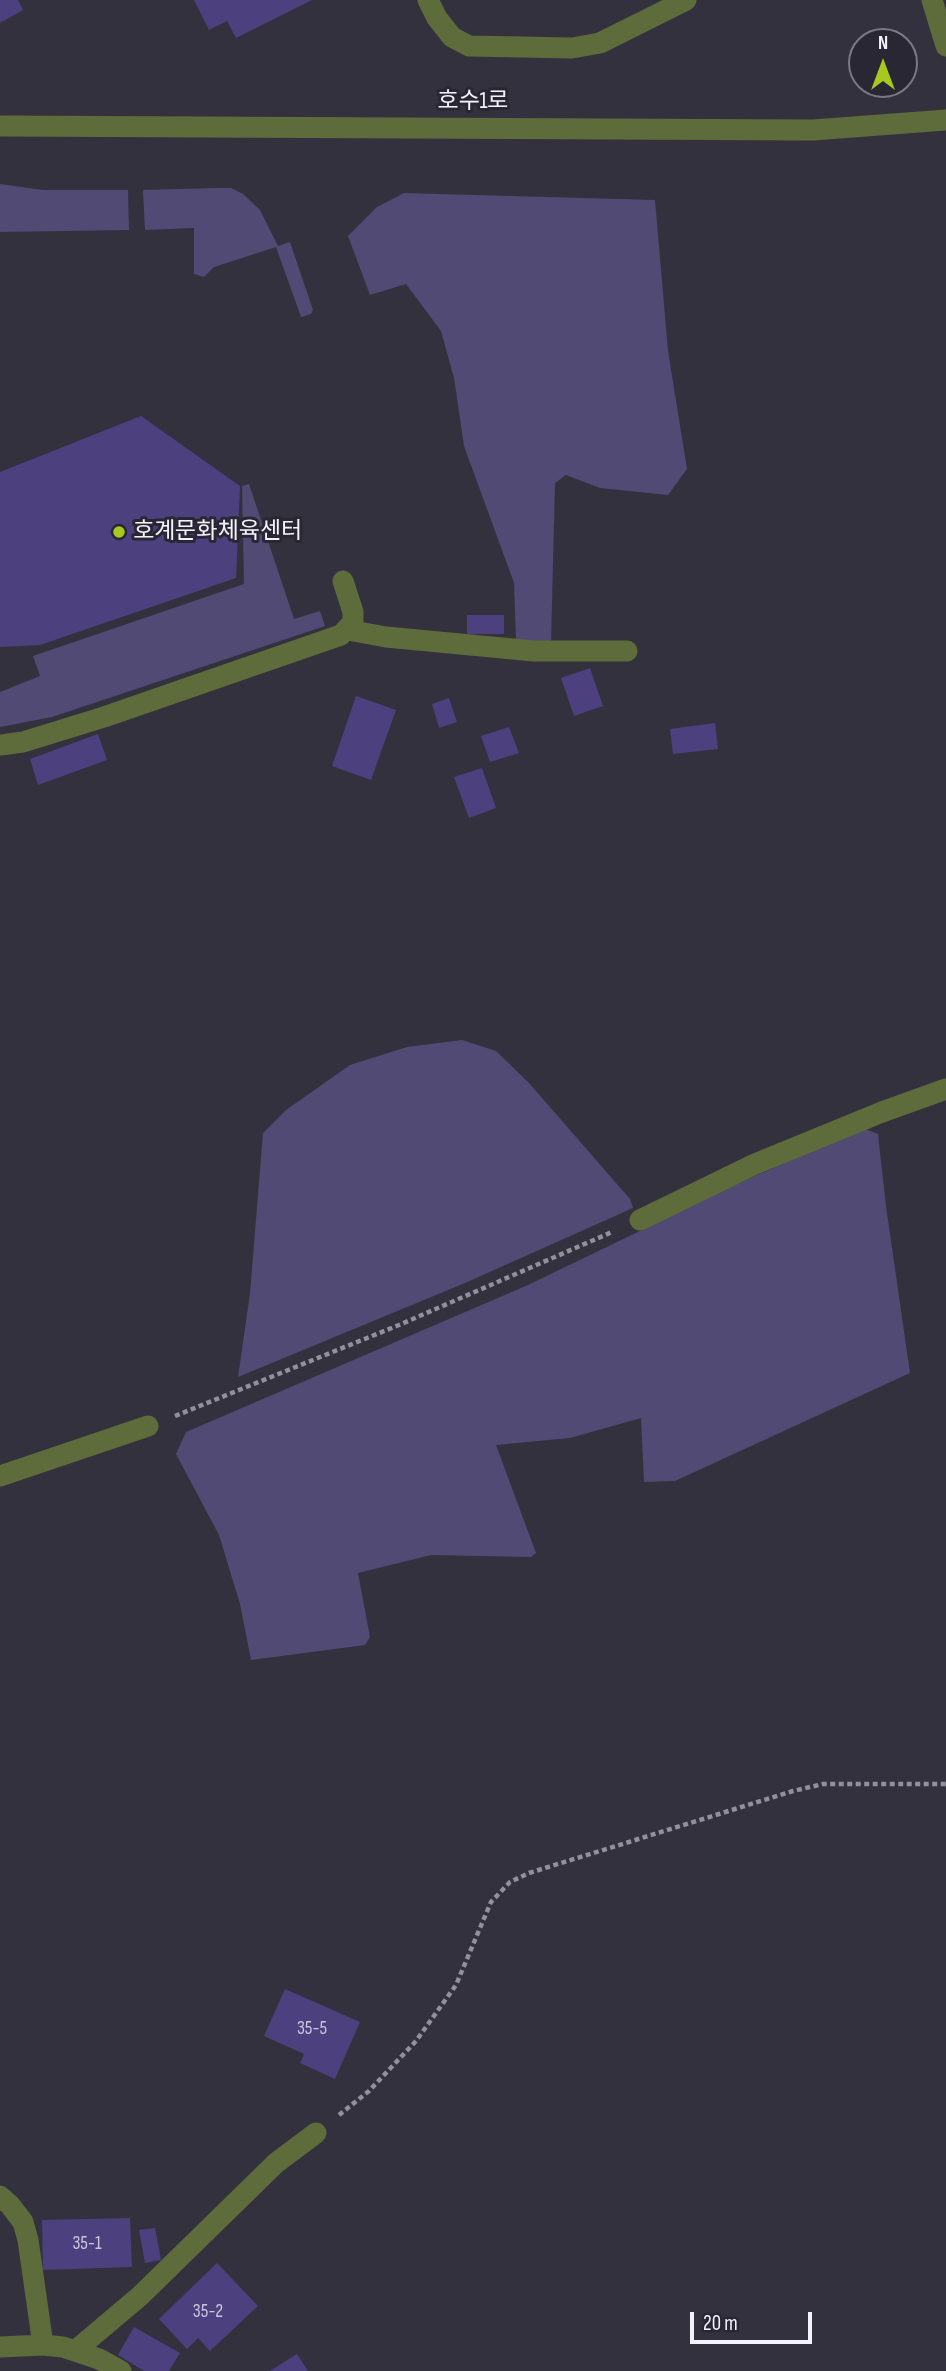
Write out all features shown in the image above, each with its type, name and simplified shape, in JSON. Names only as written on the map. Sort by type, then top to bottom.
[{"type":"street","points":[[428,0],[437,18],[452,37],[469,46],[572,48],[600,43],[686,0]]},
{"type":"street","points":[[932,0],[946,46]]},
{"type":"street","name":"호수1로","points":[[0,126],[813,130],[946,120]]},
{"type":"street","points":[[0,745],[23,742],[104,717],[341,635],[353,622],[353,612],[343,581]]},
{"type":"street","points":[[348,630],[386,637],[534,652],[627,652]]},
{"type":"street","points":[[640,1220],[755,1164],[946,1089]]},
{"type":"street","points":[[0,1476],[148,1426]]},
{"type":"street","points":[[76,2350],[141,2296],[276,2163],[316,2133]]},
{"type":"street","points":[[0,2196],[23,2222],[29,2240],[43,2345]]},
{"type":"street","points":[[0,2347],[43,2345],[76,2350],[121,2371]]},
{"type":"path","points":[[148,1426],[387,1330],[640,1220]]},
{"type":"path","points":[[316,2133],[369,2091],[416,2041],[456,1985],[491,1902],[510,1882],[529,1872],[823,1784],[946,1784]]},
{"type":"shaded area","points":[[0,184],[43,190],[128,190],[129,230],[0,232]]},
{"type":"shaded area","points":[[231,188],[243,194],[260,210],[278,246],[290,242],[313,310],[311,314],[301,317],[276,247],[214,267],[204,277],[194,274],[194,228],[145,230],[143,190]]},
{"type":"shaded area","points":[[404,193],[655,200],[668,351],[687,469],[668,495],[600,488],[566,475],[555,483],[551,643],[516,641],[514,583],[464,446],[454,378],[441,331],[406,284],[370,295],[348,236],[377,207]]},
{"type":"shaded area","points":[[249,484],[294,619],[320,611],[325,626],[52,717],[0,727],[0,692],[40,676],[33,656],[244,584],[242,486]]},
{"type":"shaded area","points":[[462,1040],[496,1051],[529,1083],[630,1199],[633,1208],[465,1283],[238,1377],[250,1293],[263,1133],[286,1110],[350,1065],[407,1047]]},
{"type":"shaded area","points":[[863,1128],[878,1134],[910,1373],[675,1481],[644,1482],[641,1418],[570,1438],[496,1445],[536,1553],[531,1557],[431,1555],[358,1573],[370,1637],[365,1645],[251,1660],[240,1604],[219,1535],[176,1454],[186,1432],[528,1285],[737,1184]]},
{"type":"building","points":[[0,0],[18,0],[23,10],[0,23]]},
{"type":"building","points":[[194,0],[312,0],[236,38],[227,21],[209,30]]},
{"type":"building","name":"호계문화체육센터","points":[[141,416],[240,486],[236,578],[40,645],[0,647],[0,472]]},
{"type":"building","points":[[467,615],[504,615],[504,634],[467,634]]},
{"type":"building","points":[[590,668],[603,706],[574,716],[561,678]]},
{"type":"building","points":[[356,696],[396,710],[371,780],[332,766]]},
{"type":"building","points":[[449,698],[457,722],[439,728],[432,704]]},
{"type":"building","points":[[715,723],[718,749],[673,754],[670,729]]},
{"type":"building","points":[[509,727],[519,753],[490,762],[481,736]]},
{"type":"building","points":[[98,734],[107,760],[38,785],[30,759]]},
{"type":"building","points":[[482,768],[496,808],[469,818],[454,777]]},
{"type":"building","points":[[285,1989],[360,2022],[335,2079],[300,2063],[304,2054],[264,2036]]},
{"type":"building","points":[[130,2218],[132,2267],[43,2270],[42,2220]]},
{"type":"building","points":[[155,2228],[161,2260],[145,2263],[139,2230]]},
{"type":"building","points":[[217,2263],[258,2306],[210,2351],[198,2338],[187,2349],[159,2319]]},
{"type":"building","points":[[134,2327],[180,2353],[169,2371],[144,2371],[118,2355]]},
{"type":"building","points":[[297,2354],[308,2371],[270,2371]]},
{"type":"place","name":"호계문화체육센터","points":[[119,532]]}]
